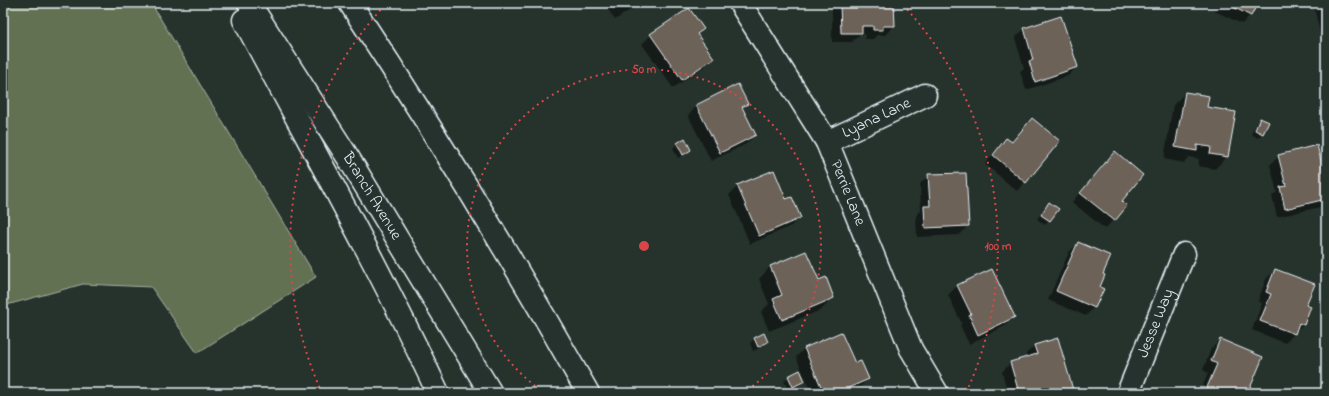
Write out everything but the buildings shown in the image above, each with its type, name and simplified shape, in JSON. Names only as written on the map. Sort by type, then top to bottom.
[{"type":"main road","points":[[235,3],[420,353],[438,393]]},
{"type":"main road","name":"Branch Avenue","points":[[249,3],[348,159],[491,393]]},
{"type":"main road","points":[[350,3],[432,130],[534,297],[588,393]]},
{"type":"main road","name":"Perrie Lane","points":[[740,3],[827,142],[911,349],[937,393]]},
{"type":"main road","name":"Lyana Lane","points":[[827,142],[925,95]]},
{"type":"main road","name":"Jesse Way","points":[[1128,393],[1184,254]]},
{"type":"green space","points":[[3,3],[151,3],[316,277],[197,353],[151,287],[83,284],[3,306]]}]
